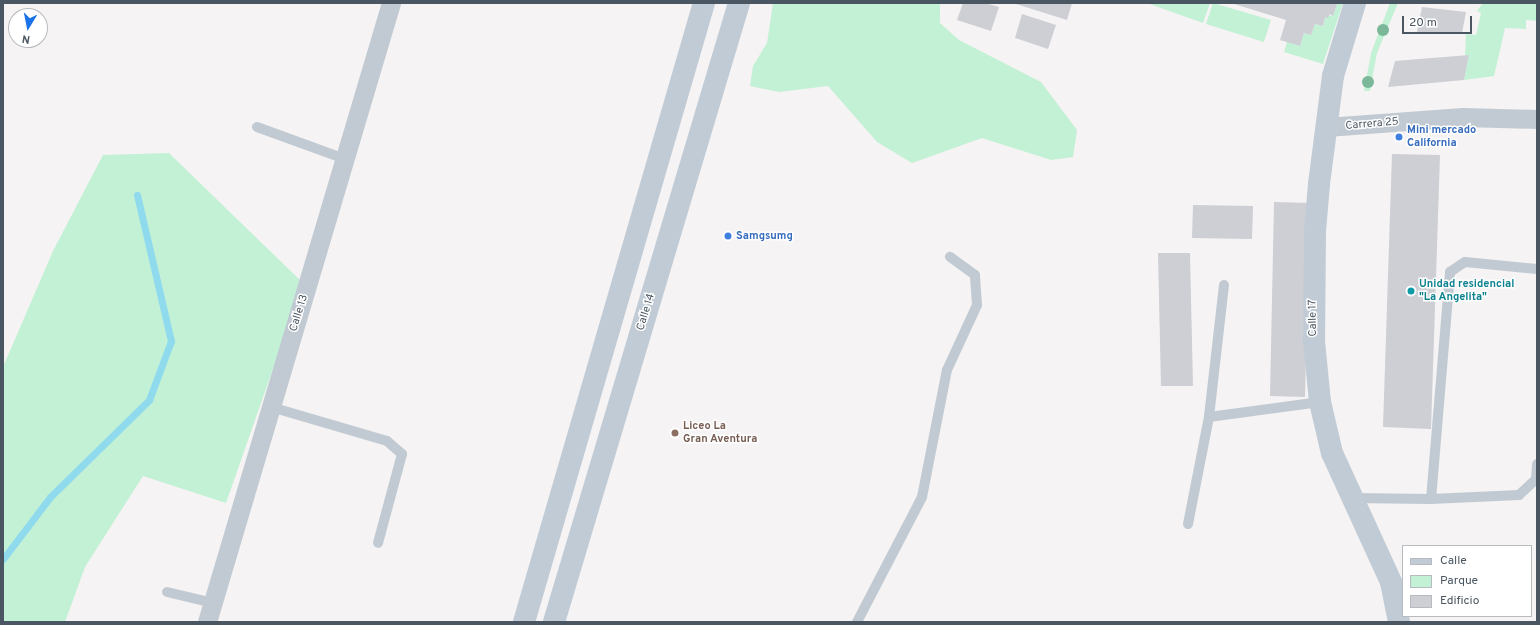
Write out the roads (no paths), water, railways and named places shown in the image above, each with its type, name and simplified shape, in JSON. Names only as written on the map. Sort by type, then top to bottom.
[{"type":"main road","points":[[524,622],[704,3]]},
{"type":"main road","name":"Calle 14","points":[[554,622],[739,3]]},
{"type":"main road","name":"Calle 17","points":[[1355,3],[1335,69],[1326,128],[1316,219],[1313,295],[1314,341],[1320,402],[1332,453],[1351,498],[1391,582],[1399,622]]},
{"type":"street","name":"Calle 13","points":[[207,622],[391,3]]},
{"type":"street","name":"Carrera 25","points":[[1326,128],[1464,117],[1537,119]]},
{"type":"lane","points":[[257,127],[345,159]]},
{"type":"lane","points":[[857,622],[922,497],[948,370],[977,305],[975,275],[950,257]]},
{"type":"lane","points":[[1431,499],[1450,272],[1465,262],[1537,269]]},
{"type":"lane","points":[[1188,524],[1209,417],[1224,285]]},
{"type":"lane","points":[[1209,417],[1320,402]]},
{"type":"lane","points":[[271,407],[387,441],[402,454],[378,543]]},
{"type":"lane","points":[[1351,498],[1431,499],[1519,495],[1536,479],[1537,464]]},
{"type":"lane","points":[[167,592],[213,603]]},
{"type":"waterway","points":[[3,559],[50,497],[149,400],[171,341],[137,195]]},
{"type":"place","name":"Mini mercado California","points":[[1399,137]]},
{"type":"place","name":"Samgsumg","points":[[728,236]]},
{"type":"place","name":"Unidad residencial \"La Angelita\"","points":[[1411,291]]},
{"type":"place","name":"Liceo La Gran Aventura","points":[[675,433]]}]
